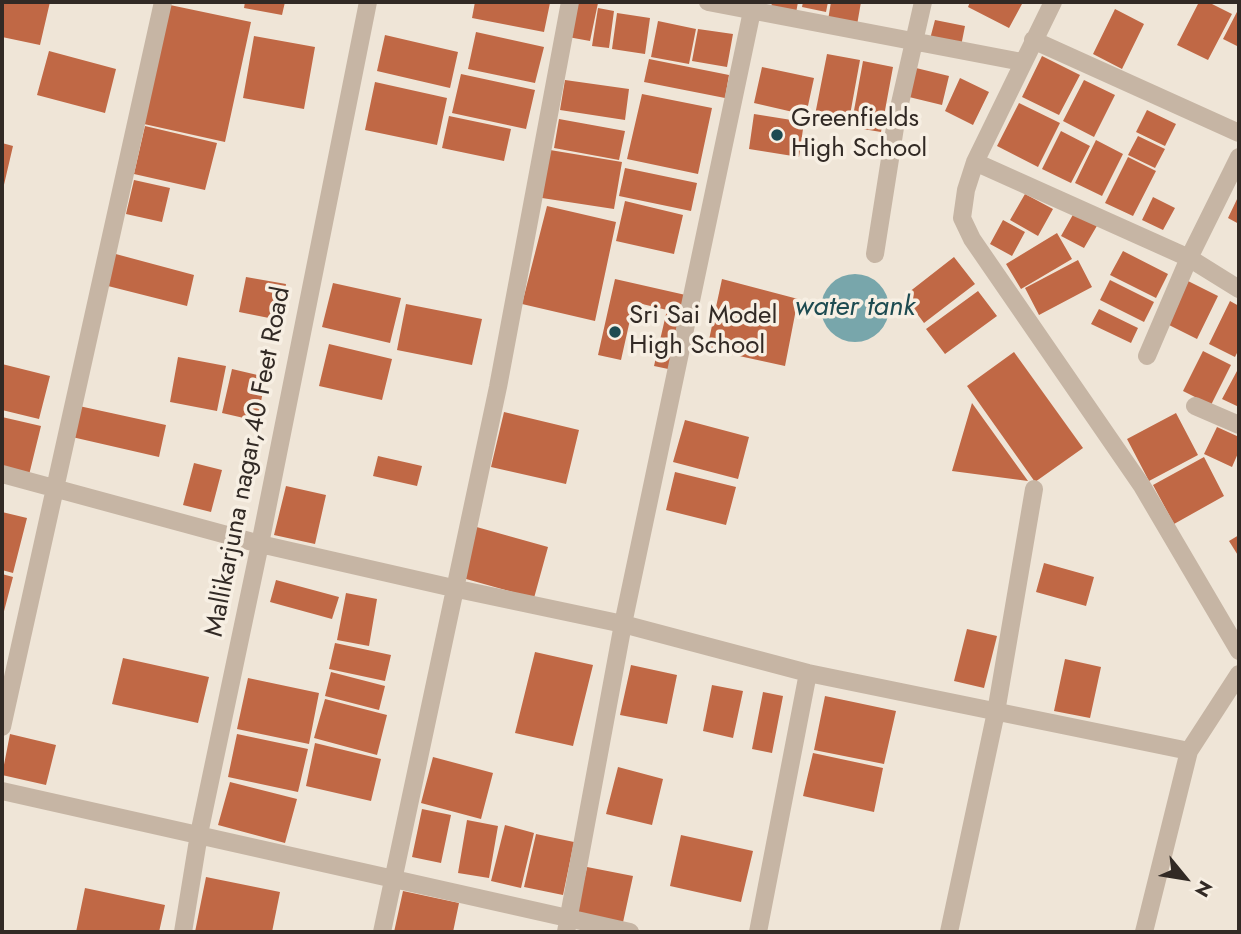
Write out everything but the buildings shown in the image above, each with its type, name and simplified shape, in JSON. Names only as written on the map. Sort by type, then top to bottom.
[{"type":"street","points":[[2,727],[163,2]]},
{"type":"street","name":"Mallikarjuna nagar,40 Feet Road","points":[[183,932],[199,834],[369,2]]},
{"type":"street","points":[[382,932],[498,387],[570,2]]},
{"type":"street","points":[[708,2],[1022,62]]},
{"type":"street","points":[[875,254],[896,121],[923,2]]},
{"type":"street","points":[[1053,2],[975,162],[966,190],[962,218],[972,239],[1142,486],[1239,651]]},
{"type":"street","points":[[568,925],[623,624],[752,11]]},
{"type":"street","points":[[1033,40],[1239,133]]},
{"type":"street","points":[[1147,356],[1189,258],[1239,157]]},
{"type":"street","points":[[975,162],[1189,258],[1239,289]]},
{"type":"street","points":[[1195,406],[1239,425]]},
{"type":"street","points":[[2,474],[260,544],[453,589],[623,624],[808,673],[1189,751]]},
{"type":"street","points":[[949,932],[996,712],[1034,489]]},
{"type":"street","points":[[758,932],[808,673]]},
{"type":"street","points":[[1144,932],[1189,751],[1239,674]]},
{"type":"street","points":[[2,791],[392,877],[568,925],[630,932]]},
{"type":"water","name":"water tank","points":[[848,274],[862,274],[874,279],[884,289],[889,308],[884,327],[874,337],[862,342],[848,342],[836,337],[826,327],[821,315],[821,301],[826,289],[836,279]]},
{"type":"place","name":"Greenfields High School","points":[[777,135]]},
{"type":"place","name":"Sri Sai Model High School","points":[[615,332]]}]
